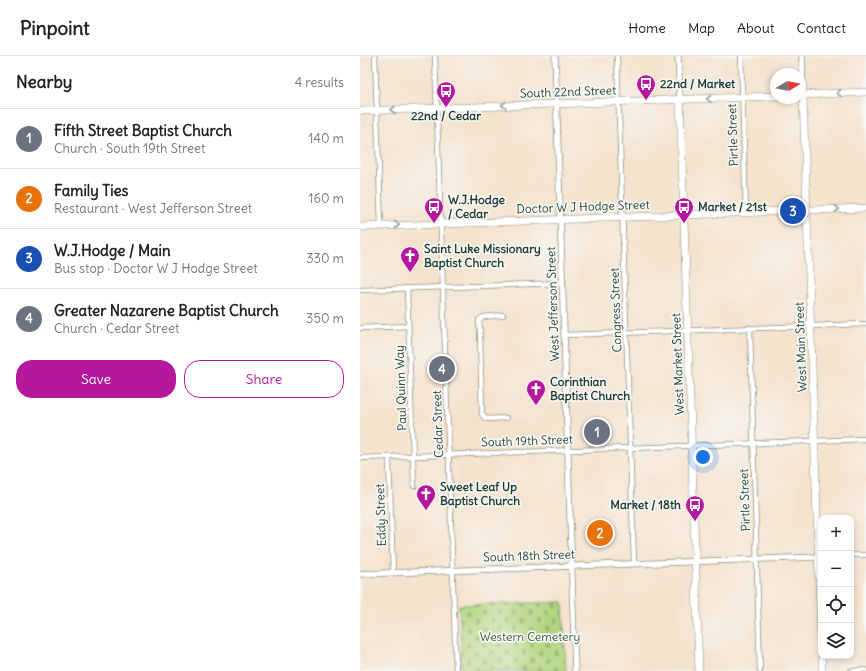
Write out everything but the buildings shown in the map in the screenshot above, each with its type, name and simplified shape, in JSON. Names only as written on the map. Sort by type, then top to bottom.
[{"type":"main road","points":[[806,95],[866,92]]},
{"type":"main road","name":"South 22nd Street","points":[[360,111],[770,96]]},
{"type":"main road","name":"West Market Street","points":[[680,100],[699,671]]},
{"type":"main road","name":"West Main Street","points":[[801,104],[820,551]]},
{"type":"main road","name":"Doctor W J Hodge Street","points":[[360,226],[866,208]]},
{"type":"main road","name":"West Main Street","points":[[820,587],[821,623]]},
{"type":"main road","points":[[822,659],[822,671]]},
{"type":"street","points":[[375,56],[381,226]]},
{"type":"street","name":"Cedar Street","points":[[435,56],[456,671]]},
{"type":"street","name":"West Jefferson Street","points":[[555,56],[575,671]]},
{"type":"street","name":"Congress Street","points":[[617,56],[634,563]]},
{"type":"street","name":"West Market Street","points":[[678,56],[680,100]]},
{"type":"street","name":"Pirtle Street","points":[[741,56],[746,213]]},
{"type":"street","name":"West Main Street","points":[[802,56],[802,68]]},
{"type":"street","points":[[360,290],[563,283]]},
{"type":"street","name":"Paul Quinn Way","points":[[407,288],[414,486]]},
{"type":"street","points":[[503,315],[484,316],[479,320],[482,414],[486,419],[506,418]]},
{"type":"street","points":[[565,335],[866,324]]},
{"type":"street","points":[[360,328],[408,326]]},
{"type":"street","name":"Pirtle Street","points":[[750,328],[760,671]]},
{"type":"street","name":"South 19th Street","points":[[360,458],[866,439]]},
{"type":"street","name":"Eddy Street","points":[[390,457],[393,572]]},
{"type":"street","points":[[854,555],[866,555]]},
{"type":"street","name":"South 18th Street","points":[[360,574],[453,569],[818,557]]},
{"type":"street","points":[[851,671],[866,670]]},
{"type":"green space","name":"Western Cemetery","points":[[563,602],[566,671],[462,671],[459,605]]},
{"type":"place","name":"22nd / Market","points":[[646,101]]},
{"type":"place","name":"22nd / Cedar","points":[[446,108]]},
{"type":"place","name":"W.J.Hodge / Main","points":[[793,211]]},
{"type":"place","name":"W.J.Hodge / Cedar","points":[[434,224]]},
{"type":"place","name":"Market / 21st","points":[[684,224]]},
{"type":"place","name":"Saint Luke Missionary Baptist Church","points":[[410,273]]},
{"type":"place","name":"Greater Nazarene Baptist Church","points":[[442,369]]},
{"type":"place","name":"Corinthian Baptist Church","points":[[536,406]]},
{"type":"place","name":"Fifth Street Baptist Church","points":[[597,432]]},
{"type":"place","name":"Sweet Leaf Up Baptist Church","points":[[426,511]]},
{"type":"place","name":"Market / 18th","points":[[695,522]]},
{"type":"place","name":"Family Ties","points":[[600,533]]}]
